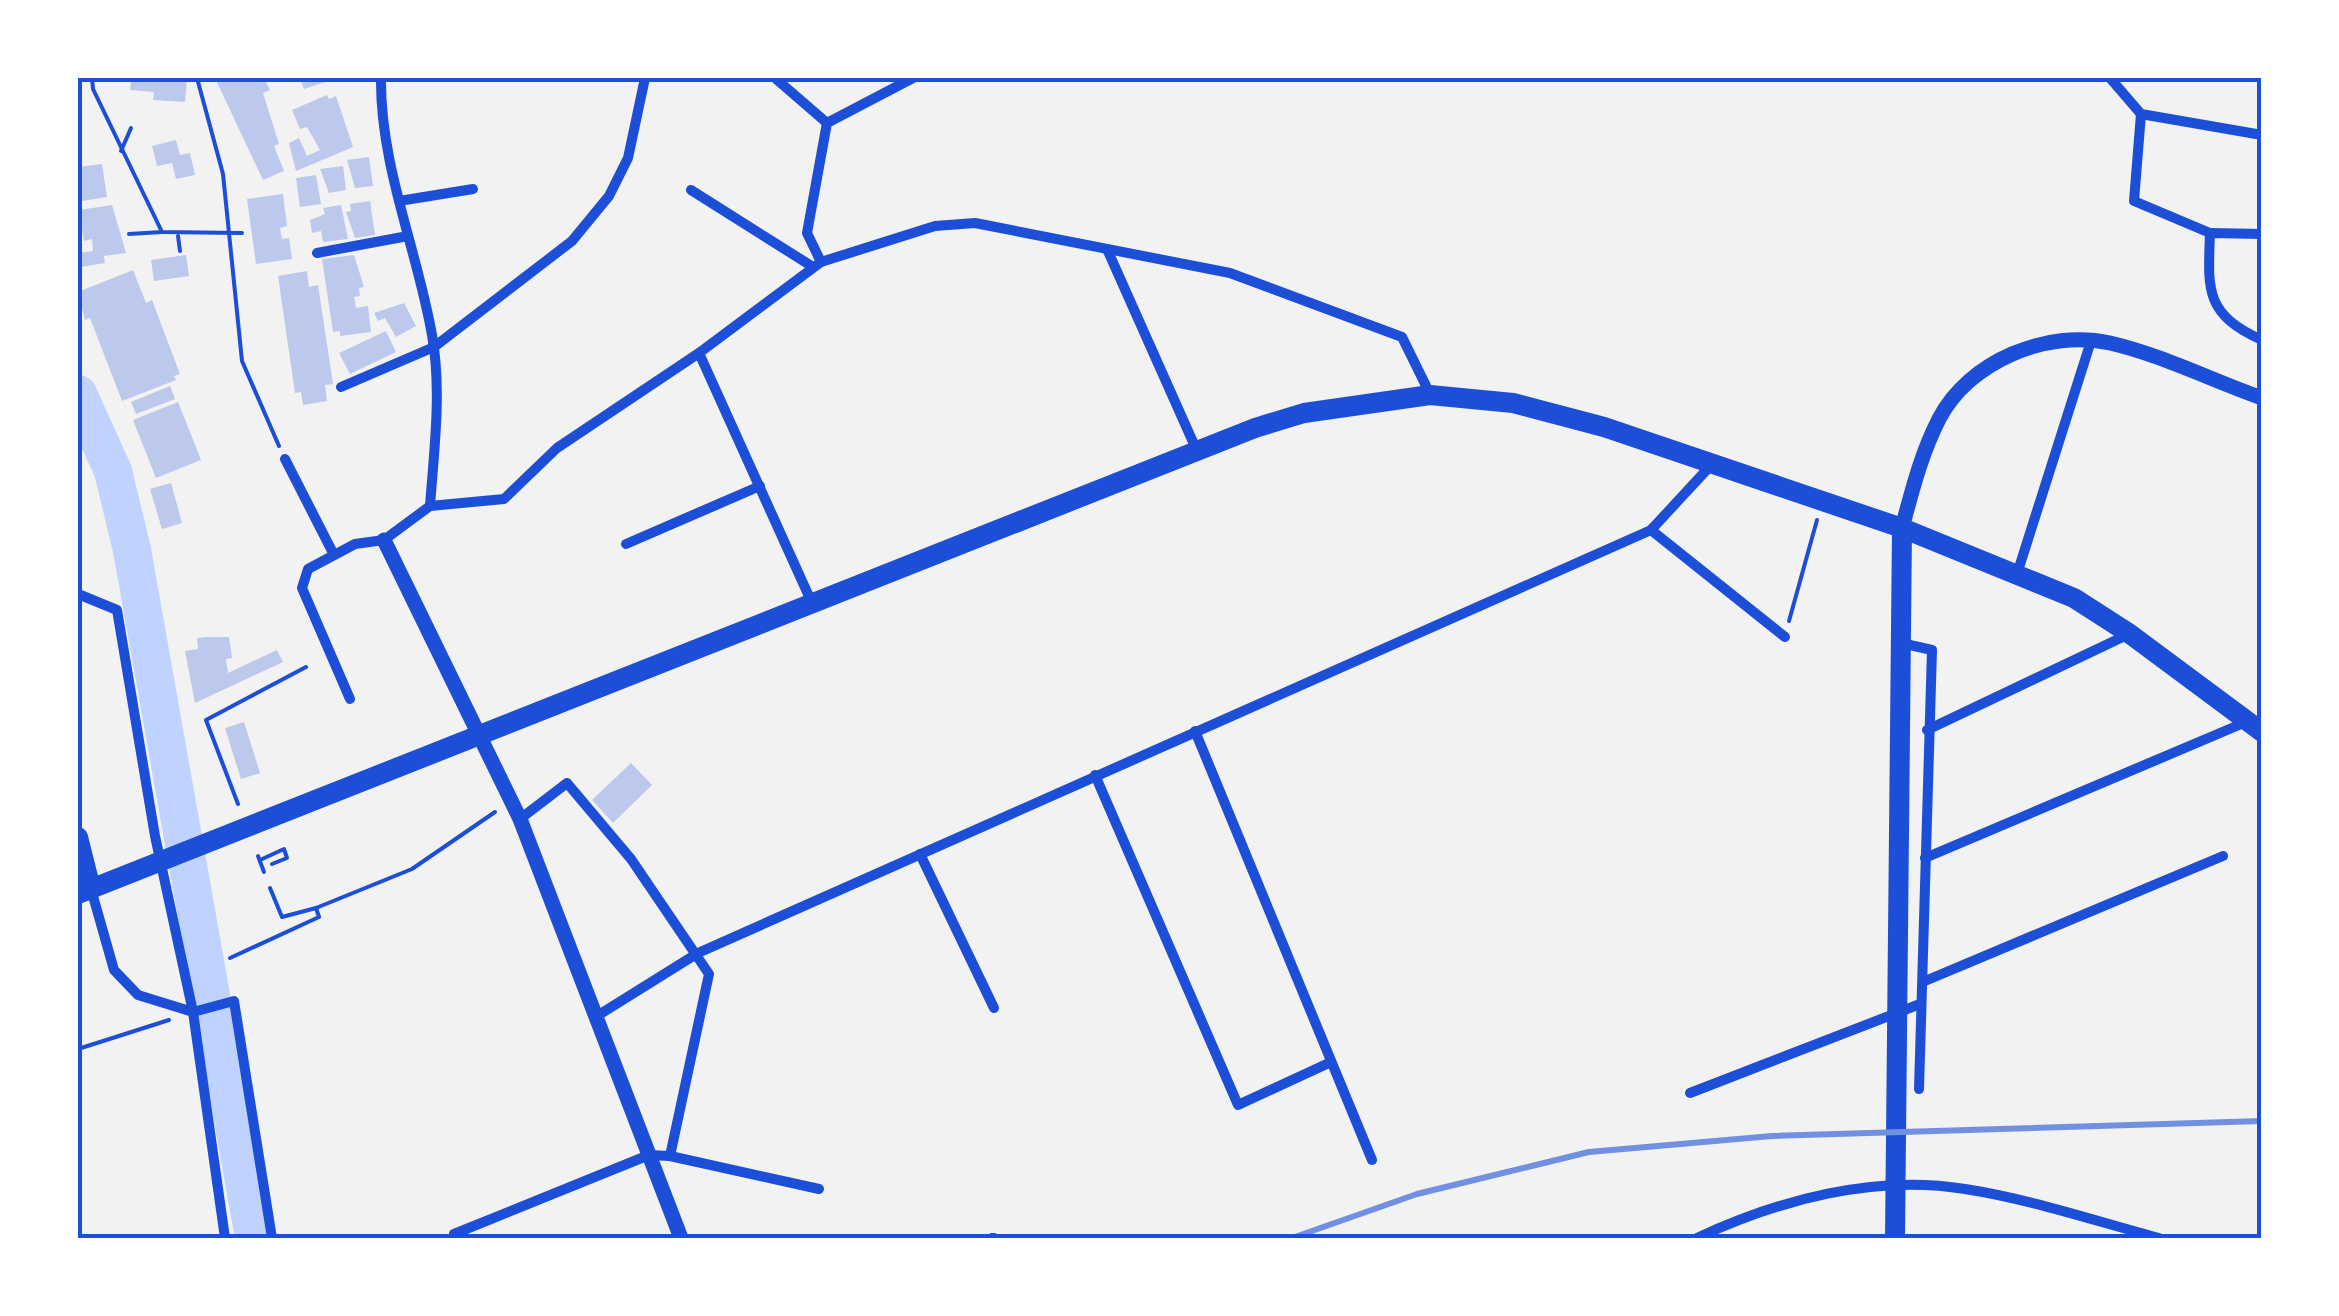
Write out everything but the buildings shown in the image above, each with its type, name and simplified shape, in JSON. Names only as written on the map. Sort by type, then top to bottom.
[{"type":"main road","points":[[78,837],[84,891],[1197,451],[1304,412],[1430,396],[1514,404],[1604,427],[1902,528],[2074,598],[2130,634],[2254,727]]},
{"type":"main road","points":[[1894,1238],[1902,528]]},
{"type":"street","points":[[381,78],[385,145],[434,347],[430,506]]},
{"type":"street","points":[[342,387],[434,347],[572,241],[609,196],[628,158],[645,78]]},
{"type":"street","points":[[775,78],[827,123]]},
{"type":"street","points":[[827,123],[914,78]]},
{"type":"street","points":[[2110,78],[2141,114],[2262,135]]},
{"type":"street","points":[[2141,114],[2134,201],[2210,233],[2262,234]]},
{"type":"street","points":[[817,264],[807,233],[827,123]]},
{"type":"street","points":[[399,200],[472,190]]},
{"type":"street","points":[[691,190],[817,264]]},
{"type":"street","points":[[350,698],[302,588],[308,569],[333,552],[384,540],[430,506],[504,499],[558,448],[699,353],[817,264],[935,226],[975,223],[1230,273],[1402,337],[1430,396]]},
{"type":"street","points":[[2210,233],[2208,290],[2216,308],[2237,329],[2262,340]]},
{"type":"street","points":[[316,253],[408,236]]},
{"type":"street","points":[[1107,249],[1197,451]]},
{"type":"street","points":[[1902,528],[1933,434],[1964,388],[2014,352],[2039,344],[2092,341],[2149,354],[2262,398]]},
{"type":"street","points":[[2016,575],[2092,341]]},
{"type":"street","points":[[699,353],[812,604]]},
{"type":"street","points":[[285,459],[333,552]]},
{"type":"street","points":[[597,1016],[698,953],[1651,530],[1713,463]]},
{"type":"street","points":[[626,544],[760,486]]},
{"type":"street","points":[[1651,530],[1785,637]]},
{"type":"street","points":[[384,540],[520,819],[681,1238]]},
{"type":"street","points":[[78,594],[117,610],[155,836],[192,1012],[225,1238]]},
{"type":"street","points":[[1927,730],[2130,634]]},
{"type":"street","points":[[1900,643],[1932,650],[1927,730],[1926,982],[1920,1004],[1919,1089]]},
{"type":"street","points":[[1925,858],[2254,727]]},
{"type":"street","points":[[1195,730],[1372,1160]]},
{"type":"street","points":[[1095,776],[1238,1105],[1331,1062]]},
{"type":"street","points":[[520,819],[566,783],[632,859],[709,974],[670,1156]]},
{"type":"street","points":[[920,854],[994,1008]]},
{"type":"street","points":[[1926,982],[2223,856]]},
{"type":"street","points":[[84,891],[114,970],[138,994],[192,1012],[234,1002],[272,1238]]},
{"type":"street","points":[[1690,1093],[1920,1004]]},
{"type":"street","points":[[454,1238],[454,1234],[649,1156],[670,1156],[818,1189]]},
{"type":"street","points":[[1697,1238],[1806,1197],[1914,1184],[1990,1194],[2113,1232],[2158,1238]]},
{"type":"path","points":[[92,78],[92,90],[162,232]]},
{"type":"path","points":[[196,78],[223,174],[242,361],[285,459]]},
{"type":"path","points":[[121,151],[131,128]]},
{"type":"path","points":[[129,234],[242,233]]},
{"type":"path","points":[[178,234],[180,251]]},
{"type":"path","points":[[1785,637],[1822,500]]},
{"type":"path","points":[[238,804],[206,720],[306,666]]},
{"type":"path","points":[[270,888],[282,918],[316,908],[412,869],[512,801]]},
{"type":"path","points":[[264,872],[259,858],[284,850],[288,858],[272,864]]},
{"type":"path","points":[[230,958],[319,918],[316,908]]},
{"type":"path","points":[[78,1049],[192,1012]]},
{"type":"waterway","points":[[78,394],[113,471],[132,550],[254,1238]]},
{"type":"railway","points":[[1292,1238],[1417,1194],[1589,1152],[1772,1136],[2262,1121]]}]
